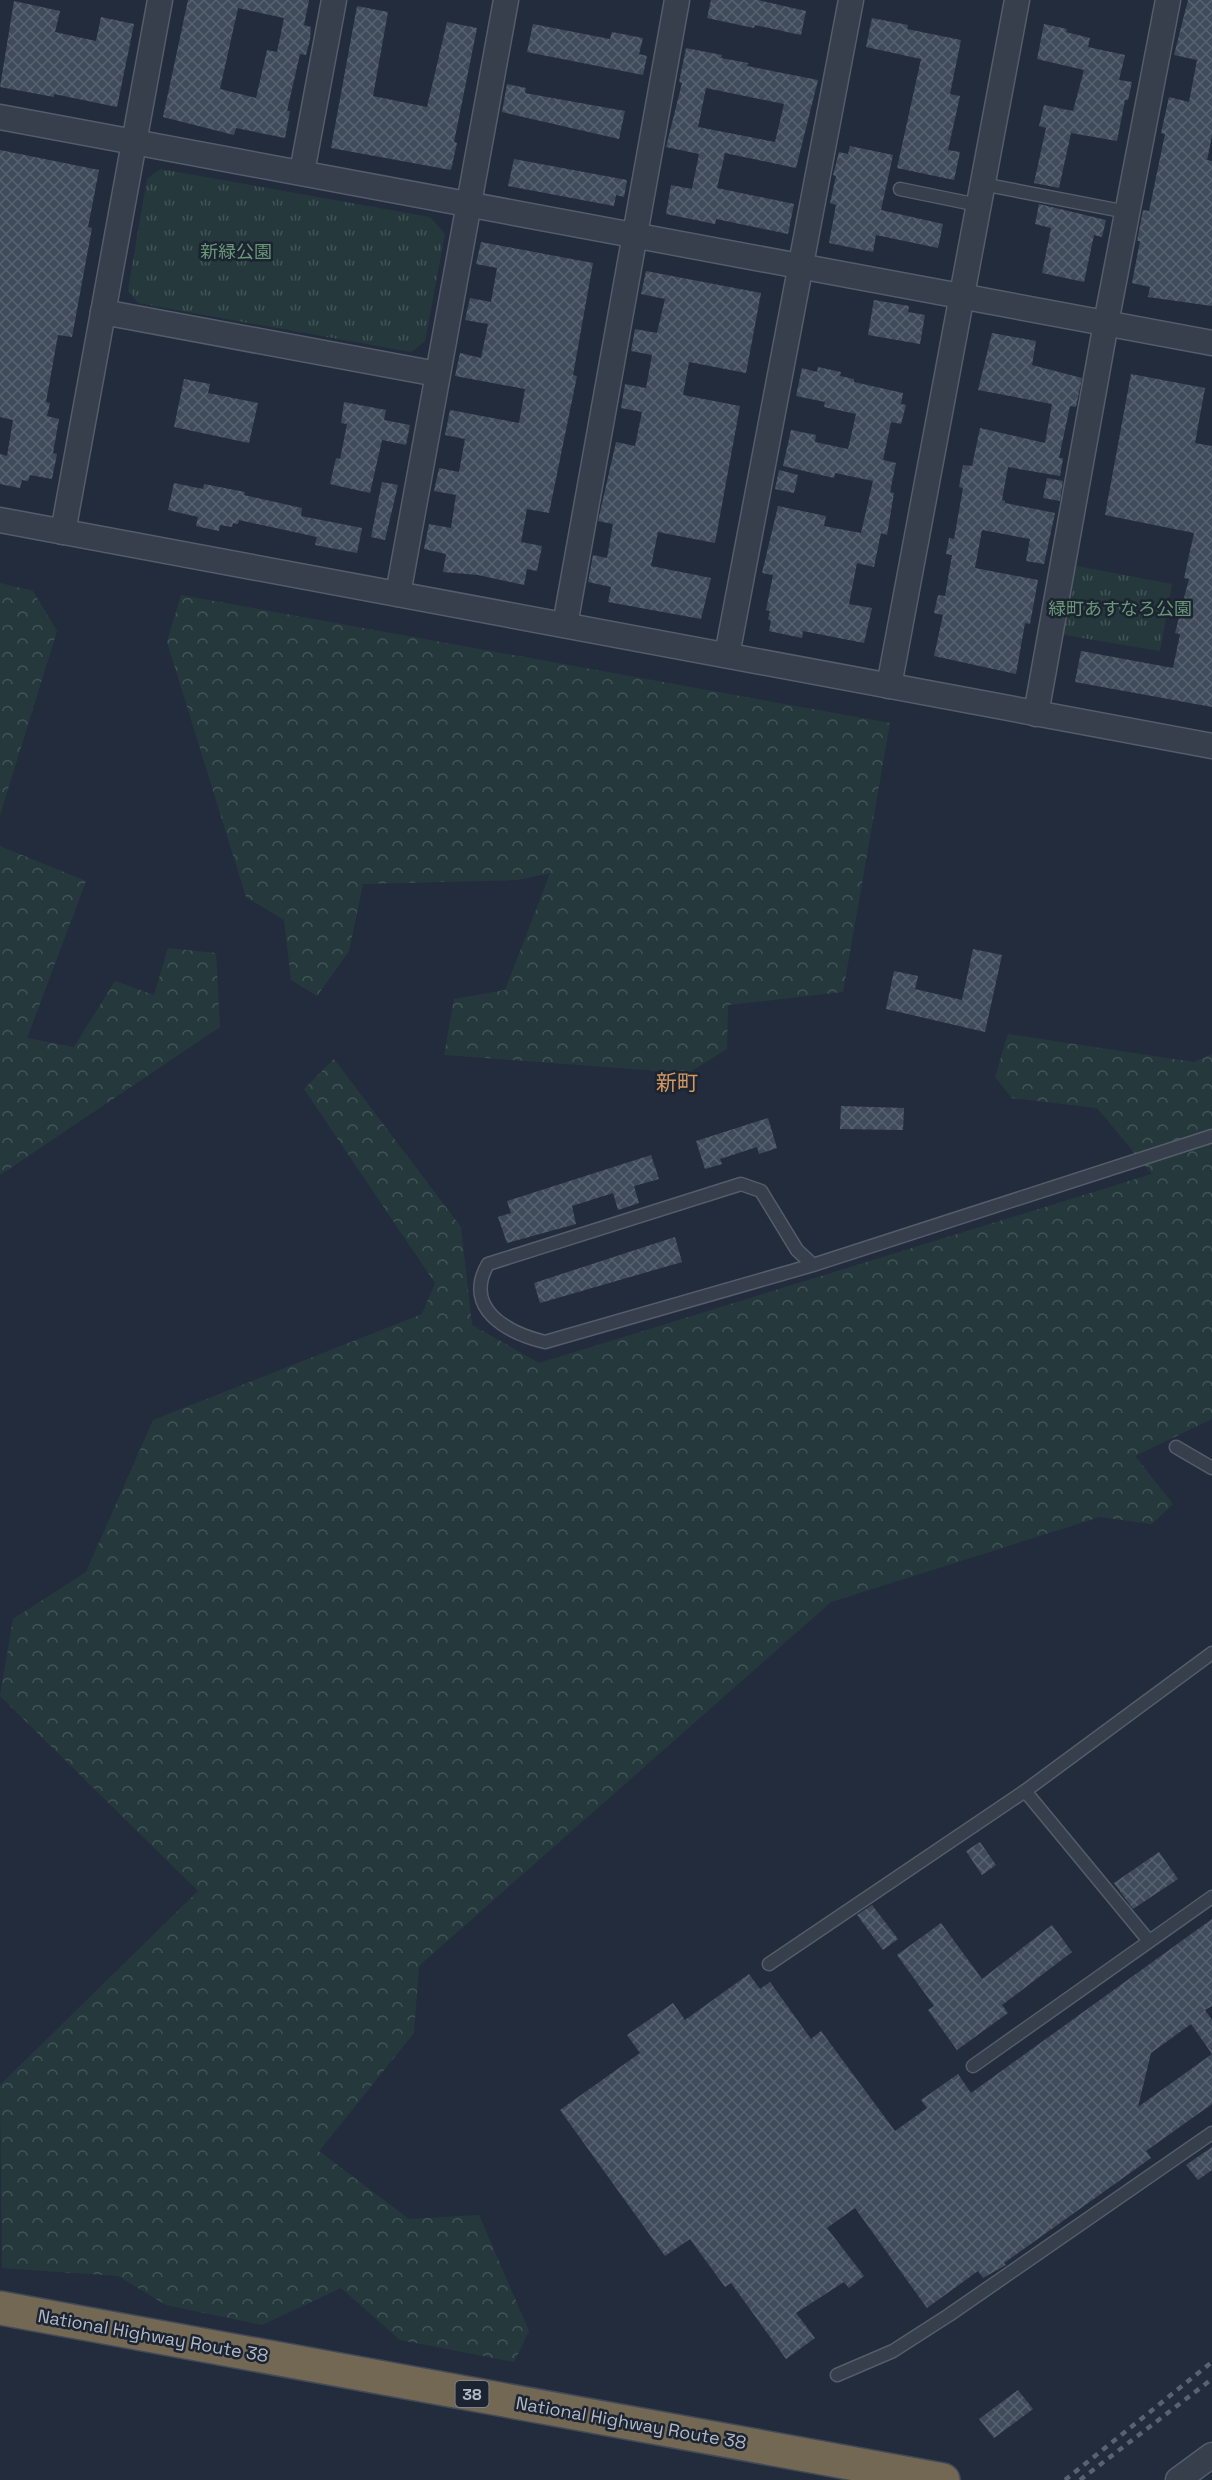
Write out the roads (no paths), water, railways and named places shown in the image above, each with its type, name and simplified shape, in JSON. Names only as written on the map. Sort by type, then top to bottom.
[{"type":"highway","name":"National Highway Route 38","points":[[0,2308],[944,2480]]},
{"type":"street","points":[[63,532],[160,0]]},
{"type":"street","points":[[302,172],[334,0]]},
{"type":"street","points":[[398,594],[506,0]]},
{"type":"street","points":[[565,626],[677,0]]},
{"type":"street","points":[[727,656],[851,0]]},
{"type":"street","points":[[889,686],[1017,0]]},
{"type":"street","points":[[1036,714],[1106,323],[1168,0]]},
{"type":"street","points":[[0,117],[1212,343]]},
{"type":"street","points":[[103,312],[437,374]]},
{"type":"street","points":[[0,520],[1212,746]]},
{"type":"street","points":[[1178,2480],[1212,2455]]},
{"type":"lane","points":[[900,189],[980,194],[1127,212]]},
{"type":"lane","points":[[813,1265],[796,1250],[761,1191],[741,1184],[488,1264],[481,1276],[480,1292],[493,1319],[518,1335],[545,1342],[813,1265],[1212,1136]]},
{"type":"lane","points":[[1176,1447],[1212,1468]]},
{"type":"lane","points":[[769,1964],[1025,1791],[1212,1653]]},
{"type":"lane","points":[[1025,1791],[1149,1941]]},
{"type":"lane","points":[[973,2066],[1212,1897]]},
{"type":"lane","points":[[837,2375],[893,2351],[949,2315],[1212,2133]]},
{"type":"railway","points":[[1065,2480],[1212,2362]]},
{"type":"railway","points":[[1080,2480],[1212,2379]]},
{"type":"district","name":"新町","points":[[677,1083]]},
{"type":"park label","name":"新緑公園","points":[[236,252]]},
{"type":"park label","name":"緑町あすなろ公園","points":[[1120,609]]}]
